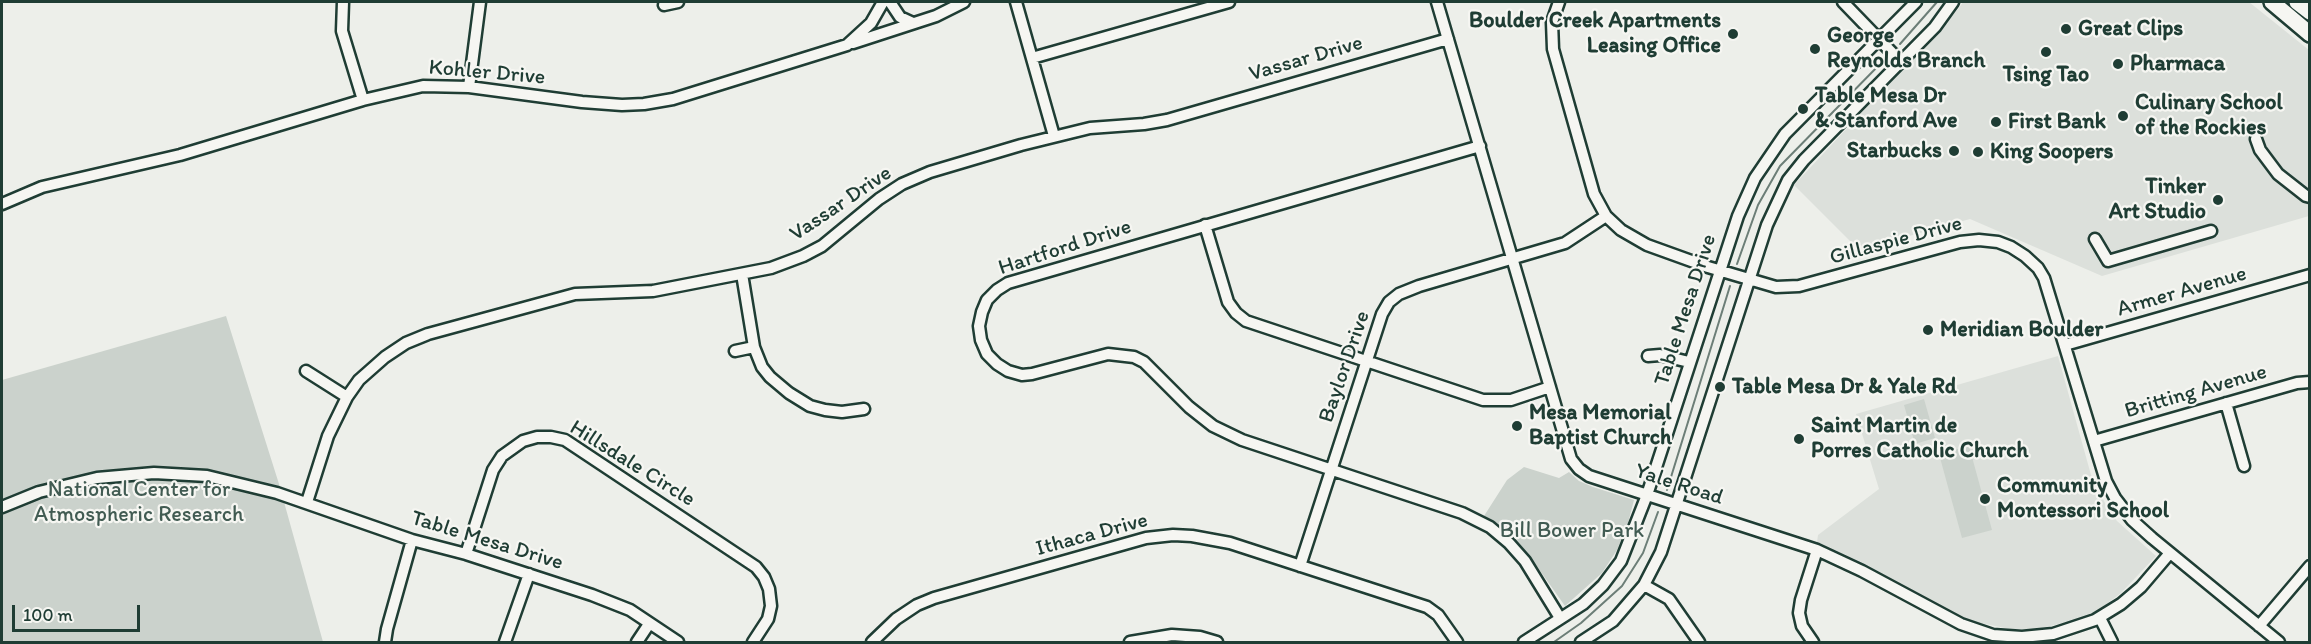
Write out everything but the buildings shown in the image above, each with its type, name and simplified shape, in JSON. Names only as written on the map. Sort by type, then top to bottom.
[{"type":"highway","points":[[2272,2],[2310,34]]},
{"type":"highway","points":[[2297,2],[2310,12]]},
{"type":"street","points":[[343,2],[342,31],[363,100]]},
{"type":"street","points":[[469,87],[480,2]]},
{"type":"street","points":[[664,5],[678,2]]},
{"type":"street","name":"Kohler Drive","points":[[2,204],[42,187],[192,152],[363,100],[423,86],[469,87],[622,105],[673,99],[847,45],[871,23],[884,2]]},
{"type":"street","points":[[890,2],[900,17],[913,23]]},
{"type":"street","points":[[847,45],[936,16],[964,2]]},
{"type":"street","points":[[1016,2],[1054,136]]},
{"type":"street","points":[[1032,58],[1229,2]]},
{"type":"street","name":"Yale Road","points":[[1437,2],[1571,459],[1579,469],[1589,476],[1817,550],[1993,639],[2053,634],[2074,629],[2100,618],[2141,587],[2170,553]]},
{"type":"street","name":"Gillaspie Drive","points":[[1559,2],[1552,22],[1553,49],[1594,194],[1606,216],[1621,230],[1647,245],[1776,287],[1799,286],[1960,242],[1979,240],[1998,242],[2011,247],[2025,256],[2044,278],[2106,481],[2115,498],[2132,520],[2279,642]]},
{"type":"street","points":[[1843,2],[1901,62]]},
{"type":"street","name":"Table Mesa Drive","points":[[1524,642],[1590,597],[1603,585],[1631,540],[1745,197],[1771,152],[1800,119],[1916,2]]},
{"type":"street","points":[[1581,642],[1613,621],[1644,585],[1661,552],[1767,225],[1788,180],[1804,160],[1935,27],[1953,2]]},
{"type":"street","name":"Vassar Drive","points":[[307,502],[328,436],[347,397],[359,380],[385,357],[428,334],[575,294],[653,291],[771,268],[822,246],[879,199],[902,184],[930,172],[1054,136],[1090,128],[1167,120],[1448,39]]},
{"type":"street","points":[[2256,139],[2265,158],[2278,174],[2310,197]]},
{"type":"street","name":"Hartford Drive","points":[[1480,146],[1008,283],[987,300],[979,326],[981,340],[987,354],[997,364],[1008,371],[1022,375],[1108,354],[1134,357],[1144,362],[1189,407],[1213,426],[1250,443],[1440,505],[1490,527],[1525,561],[1560,618]]},
{"type":"street","name":"Baylor Drive","points":[[1300,566],[1382,314],[1389,302],[1399,294],[1419,286],[1565,243],[1606,216]]},
{"type":"street","points":[[1205,225],[1228,302],[1236,313],[1255,326],[1483,400],[1511,399],[1550,387]]},
{"type":"street","points":[[2095,239],[2108,261],[2211,231]]},
{"type":"street","points":[[742,274],[754,347],[762,367],[770,377],[789,393],[810,406],[842,412],[864,409]]},
{"type":"street","name":"Armer Avenue","points":[[2065,345],[2310,275]]},
{"type":"street","points":[[735,351],[754,347]]},
{"type":"street","points":[[1648,356],[1660,355],[1689,362]]},
{"type":"street","points":[[306,371],[347,397]]},
{"type":"street","name":"Britting Avenue","points":[[2094,441],[2297,383],[2310,382]]},
{"type":"street","points":[[2226,403],[2244,466]]},
{"type":"street","name":"Hillsdale Circle","points":[[466,554],[493,471],[502,456],[523,441],[537,437],[565,440],[756,567],[764,577],[769,589],[771,606],[768,619],[753,642]]},
{"type":"street","name":"Table Mesa Drive","points":[[2,507],[66,484],[107,477],[154,473],[207,476],[307,502],[412,540],[466,554],[611,602],[630,610],[678,642]]},
{"type":"street","name":"Ithaca Drive","points":[[872,642],[896,619],[917,605],[934,598],[1146,538],[1173,535],[1230,543],[1427,607],[1438,615],[1457,642]]},
{"type":"street","points":[[385,642],[412,540]]},
{"type":"street","points":[[1813,642],[1803,626],[1800,613],[1801,600],[1817,550]]},
{"type":"street","points":[[2259,626],[2310,566]]},
{"type":"street","points":[[505,642],[530,574]]},
{"type":"street","points":[[1644,585],[1669,599],[1699,642]]},
{"type":"street","points":[[2100,618],[2112,642]]},
{"type":"street","points":[[637,642],[649,624]]},
{"type":"street","points":[[1130,642],[1172,635],[1200,637],[1217,642]]},
{"type":"shaded area","points":[[1963,2],[2249,2],[2309,50],[2309,216],[2102,276],[1970,219],[1859,250],[1794,185]]},
{"type":"shaded area","name":"Community Montessori School","points":[[2058,356],[2091,475],[2108,509],[2117,521],[2156,556],[2121,593],[2081,619],[2037,629],[2010,629],[1966,620],[1817,542],[1818,535],[1879,489],[1856,414]]},
{"type":"green space","name":"National Center for Atmospheric Research","points":[[226,316],[279,484],[323,642],[2,642],[2,380]]},
{"type":"green space","points":[[1924,399],[1935,438],[1915,444],[1904,405]]},
{"type":"green space","points":[[1969,446],[1992,530],[1962,538],[1939,454]]},
{"type":"green space","name":"Bill Bower Park","points":[[1524,467],[1559,478],[1569,472],[1579,481],[1634,500],[1617,550],[1602,573],[1565,606],[1513,537],[1499,524],[1484,516],[1507,480]]},
{"type":"waterway","points":[[1900,44],[1937,2]]},
{"type":"waterway","points":[[1737,264],[1758,205],[1780,166],[1883,61]]},
{"type":"waterway","points":[[1667,490],[1730,286]]},
{"type":"waterway","points":[[1554,642],[1581,623],[1622,586],[1643,553],[1658,512]]},
{"type":"place","name":"Great Clips","points":[[2066,29]]},
{"type":"place","name":"Boulder Creek Apartments Leasing Office","points":[[1733,34]]},
{"type":"place","name":"George Reynolds Branch","points":[[1815,49]]},
{"type":"place","name":"Tsing Tao","points":[[2046,52]]},
{"type":"place","name":"Pharmaca","points":[[2118,64]]},
{"type":"place","name":"Table Mesa Dr & Stanford Ave","points":[[1803,109]]},
{"type":"place","name":"Culinary School of the Rockies","points":[[2123,116]]},
{"type":"place","name":"First Bank","points":[[1996,122]]},
{"type":"place","name":"Starbucks","points":[[1954,151]]},
{"type":"place","name":"King Soopers","points":[[1978,152]]},
{"type":"place","name":"Tinker Art Studio","points":[[2218,200]]},
{"type":"place","name":"Meridian Boulder","points":[[1928,330]]},
{"type":"place","name":"Table Mesa Dr & Yale Rd","points":[[1720,387]]},
{"type":"place","name":"Mesa Memorial Baptist Church","points":[[1517,426]]},
{"type":"place","name":"Saint Martin de Porres Catholic Church","points":[[1799,439]]},
{"type":"place","name":"Community Montessori School","points":[[1985,499]]}]
